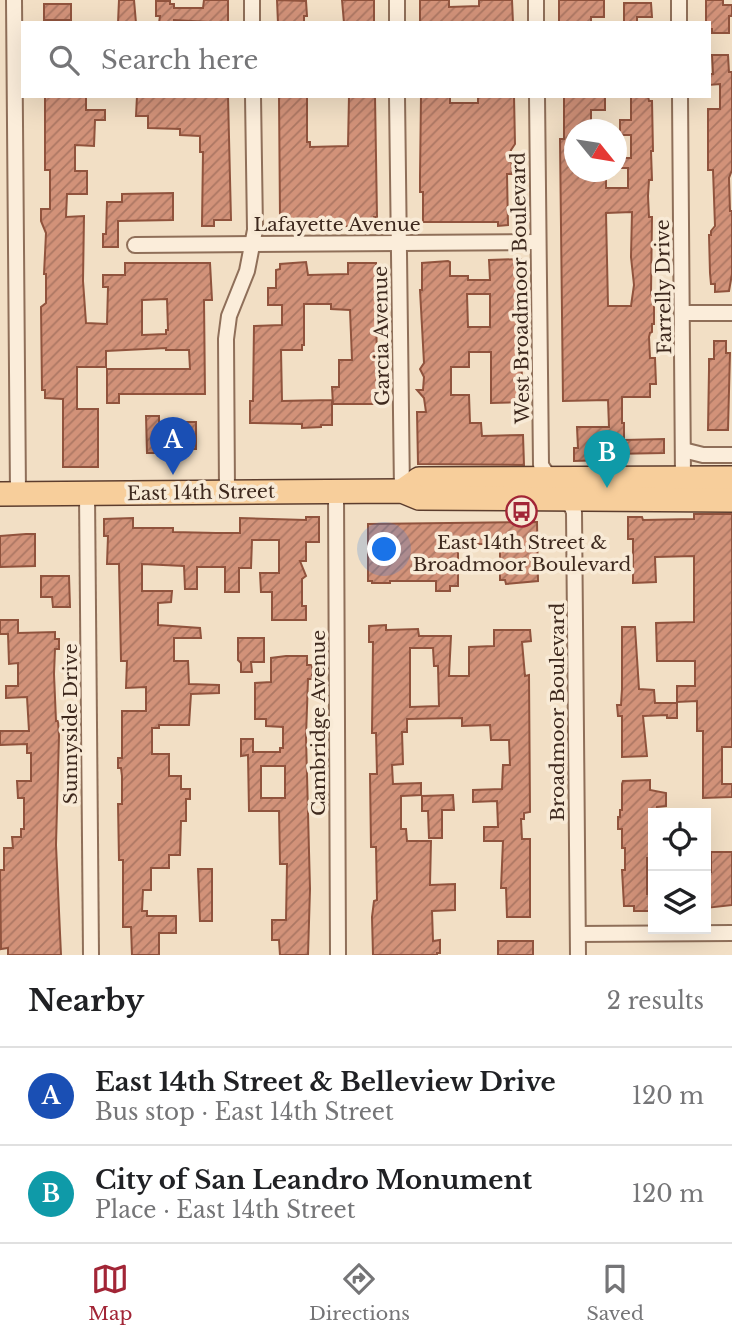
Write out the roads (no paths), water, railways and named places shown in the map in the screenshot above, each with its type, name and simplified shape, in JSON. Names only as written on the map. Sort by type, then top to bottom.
[{"type":"main road","name":"East 14th Street","points":[[402,491],[419,479],[732,478]]},
{"type":"main road","name":"East 14th Street","points":[[9,494],[402,491],[419,498],[732,499]]},
{"type":"street","points":[[9,494],[14,0]]},
{"type":"street","points":[[252,0],[252,21]]},
{"type":"street","points":[[397,0],[397,21]]},
{"type":"street","points":[[536,0],[536,21]]},
{"type":"street","points":[[679,0],[680,21]]},
{"type":"street","points":[[227,492],[226,339],[229,316],[247,271],[255,230],[253,98]]},
{"type":"street","name":"Garcia Avenue","points":[[397,98],[402,491]]},
{"type":"street","name":"West Broadmoor Boulevard","points":[[537,98],[541,464],[548,478]]},
{"type":"street","name":"Farrelly Drive","points":[[680,98],[683,477]]},
{"type":"street","name":"Lafayette Avenue","points":[[135,245],[538,242]]},
{"type":"street","points":[[683,313],[732,313]]},
{"type":"street","points":[[683,450],[703,455],[732,455]]},
{"type":"street","points":[[548,478],[569,499]]},
{"type":"street","name":"Cambridge Avenue","points":[[336,491],[338,955]]},
{"type":"street","name":"Sunnyside Drive","points":[[87,494],[91,955]]},
{"type":"street","name":"Broadmoor Boulevard","points":[[569,499],[575,512],[578,955]]},
{"type":"street","points":[[578,934],[732,933]]},
{"type":"place","name":"East 14th Street & Belleview Drive","points":[[173,475]]},
{"type":"place","name":"City of San Leandro Monument","points":[[607,488]]},
{"type":"place","name":"East 14th Street & Broadmoor Boulevard","points":[[522,511]]}]
